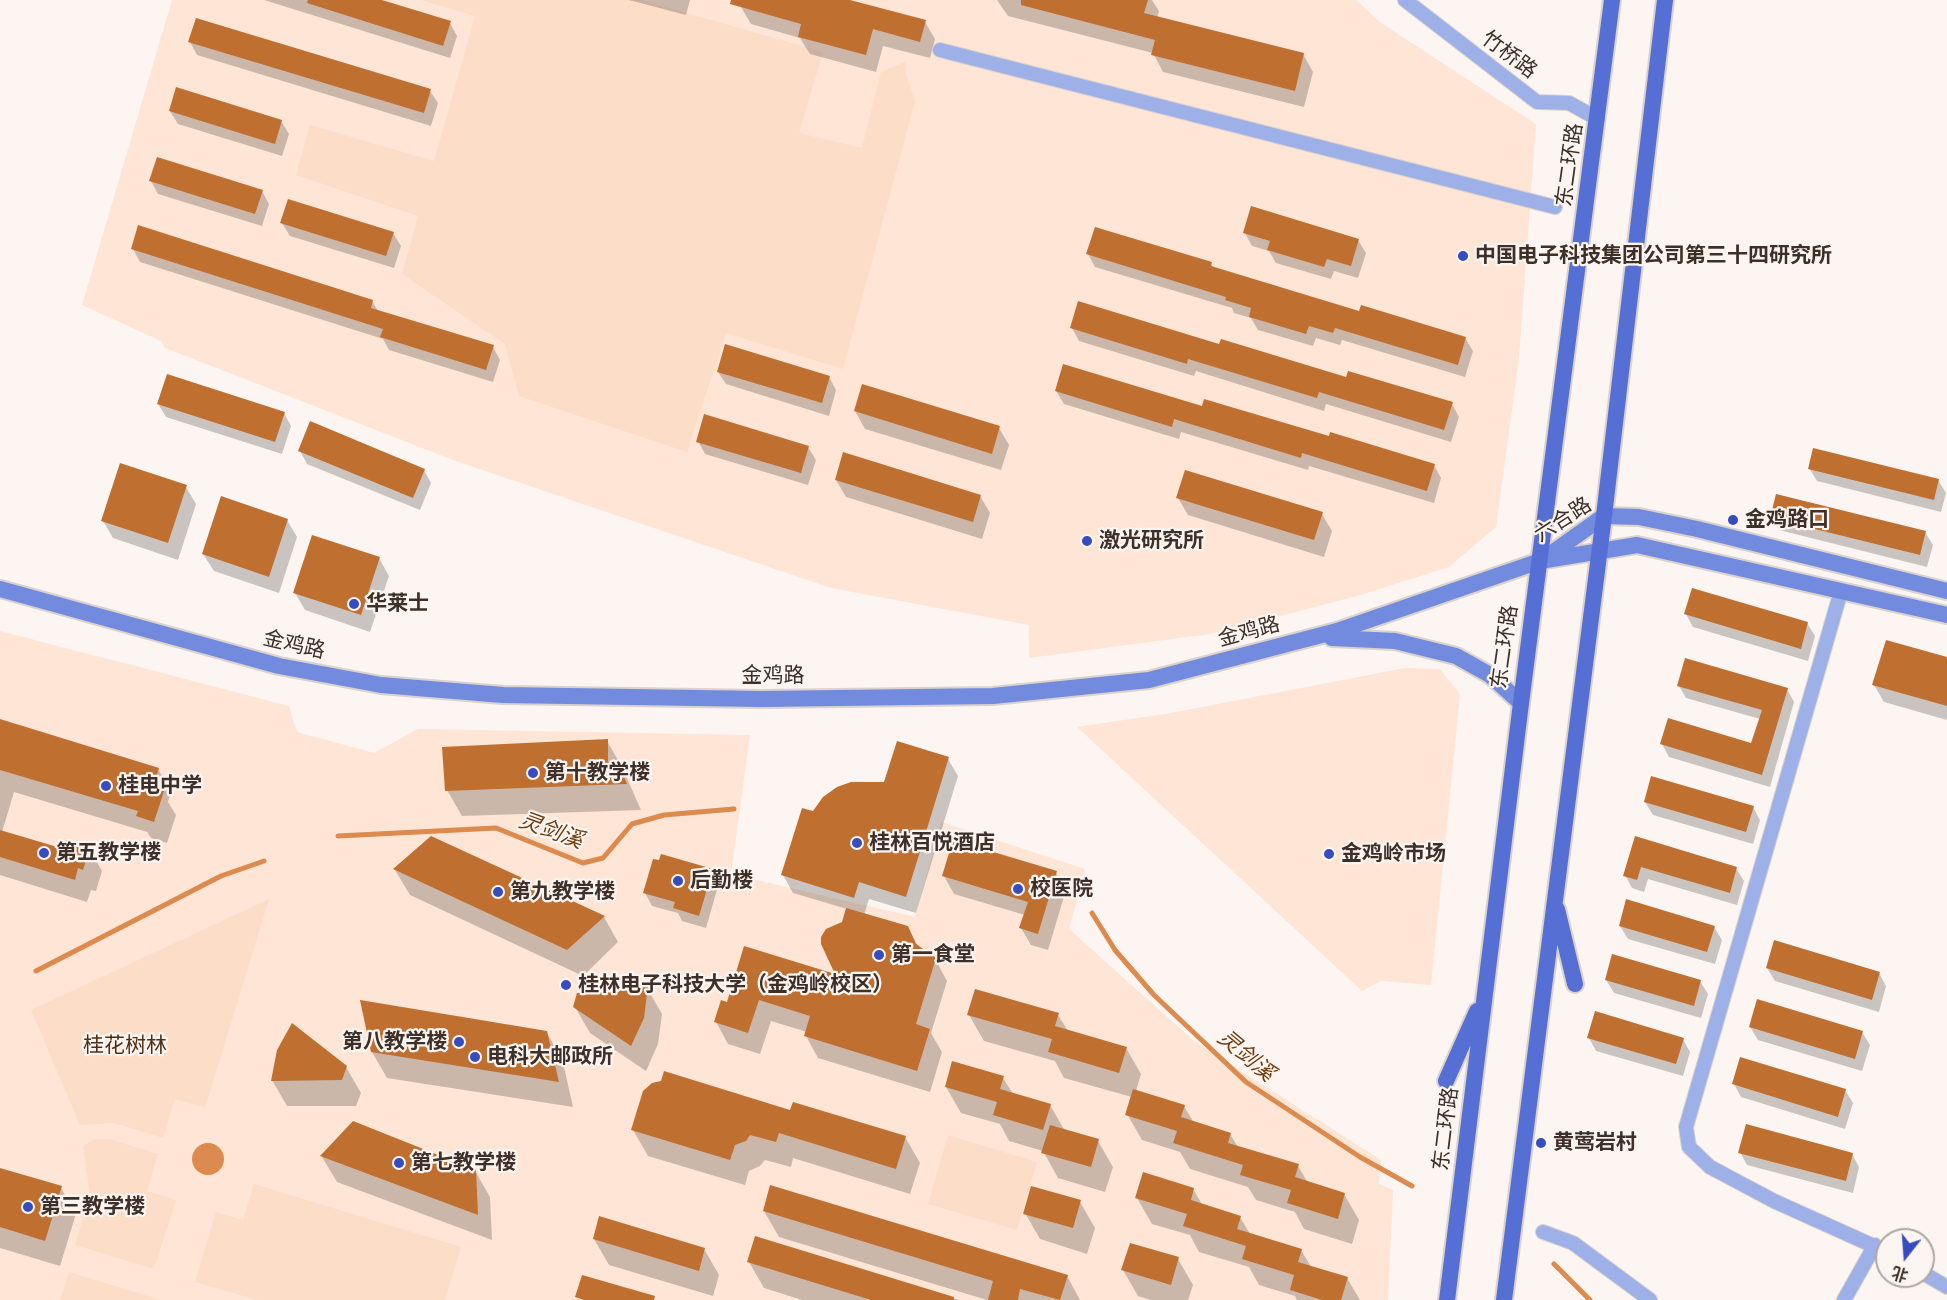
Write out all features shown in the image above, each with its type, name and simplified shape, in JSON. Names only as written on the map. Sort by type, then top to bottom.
[{"type":"main road","name":"东二环路","points":[[1448,1300],[1521,703],[1612,0]]},
{"type":"main road","points":[[1504,1300],[1604,516],[1665,0]]},
{"type":"main road","name":"六合路","points":[[1540,561],[1604,516],[1639,517],[1696,528],[1947,591]]},
{"type":"main road","name":"六合路","points":[[1540,561],[1636,545],[1947,615]]},
{"type":"main road","name":"金鸡路","points":[[0,589],[279,666],[381,685],[503,695],[762,699],[993,696],[1149,680],[1307,639],[1540,561]]},
{"type":"main road","points":[[1307,639],[1373,639],[1435,649],[1473,664],[1490,675],[1521,703]]},
{"type":"main road","points":[[1554,897],[1575,984]]},
{"type":"main road","points":[[1446,1081],[1485,994]]},
{"type":"street","name":"竹桥路","points":[[1405,0],[1537,102],[1569,103],[1598,119]]},
{"type":"street","points":[[940,50],[1555,207]]},
{"type":"street","points":[[1841,591],[1686,1126],[1689,1147],[1710,1167],[1774,1201],[1875,1246]]},
{"type":"street","points":[[1543,1232],[1573,1243],[1650,1300]]},
{"type":"street","points":[[1844,1300],[1875,1257]]},
{"type":"shaded area","name":"中国电子科技集团公司第三十四研究所","points":[[172,0],[1356,0],[1381,23],[1536,124],[1519,358],[1496,527],[1449,567],[1357,596],[1210,634],[1029,658],[1029,625],[831,588],[453,460],[165,348],[161,341],[82,305]]},
{"type":"shaded area","name":"桂林电子科技大学（金鸡岭校区）","points":[[0,631],[289,706],[297,732],[374,753],[418,729],[750,735],[731,874],[915,917],[941,822],[1085,869],[1069,929],[1194,1041],[1381,1160],[1379,1184],[1393,1190],[1388,1300],[0,1300]]},
{"type":"shaded area","name":"金鸡岭市场","points":[[1405,668],[1440,669],[1460,694],[1431,985],[1381,981],[1362,991],[1077,727],[1171,713]]},
{"type":"shaded area","points":[[208,1143],[219,1148],[224,1159],[219,1170],[208,1175],[197,1170],[192,1159],[197,1148]]},
{"type":"green space","points":[[421,0],[641,0],[823,52],[799,133],[862,148],[881,72],[905,62],[906,75],[915,101],[843,369],[726,333],[687,452],[519,396],[505,344],[402,274],[418,216],[296,175],[310,125],[434,161],[475,16]]},
{"type":"green space","name":"桂花树林","points":[[269,899],[205,1108],[175,1099],[163,1138],[114,1123],[80,1125],[31,1010]]},
{"type":"green space","points":[[948,1135],[1037,1162],[1017,1230],[928,1204]]},
{"type":"green space","points":[[94,1139],[109,1139],[158,1154],[147,1191],[176,1200],[154,1269],[75,1245],[90,1196],[83,1146]]},
{"type":"green space","points":[[254,1184],[461,1247],[445,1300],[257,1300],[195,1282],[216,1212],[243,1220]]},
{"type":"green space","points":[[69,1272],[161,1300],[60,1300]]},
{"type":"building","points":[[308,0],[382,0],[451,21],[443,46],[307,3]]},
{"type":"building","points":[[731,0],[850,0],[926,20],[920,42],[873,29],[866,55],[798,37],[801,24],[730,4]]},
{"type":"building","points":[[1021,0],[1148,0],[1144,13],[1304,53],[1295,91],[1151,55],[1155,40],[1021,5]]},
{"type":"building","points":[[196,18],[431,89],[424,113],[188,42]]},
{"type":"building","points":[[176,87],[282,120],[275,144],[169,111]]},
{"type":"building","points":[[157,157],[263,190],[255,214],[149,181]]},
{"type":"building","points":[[288,199],[394,232],[386,256],[280,223]]},
{"type":"building","points":[[1251,206],[1359,239],[1351,266],[1327,259],[1324,267],[1267,250],[1270,241],[1243,233]]},
{"type":"building","points":[[138,225],[373,300],[371,308],[494,345],[486,370],[380,337],[383,329],[131,249]]},
{"type":"building","points":[[1095,227],[1212,262],[1211,266],[1359,311],[1361,305],[1466,337],[1458,365],[1335,328],[1333,333],[1309,326],[1306,334],[1249,317],[1251,308],[1225,300],[1226,297],[1086,254]]},
{"type":"building","points":[[1078,301],[1219,344],[1221,339],[1346,377],[1348,371],[1453,402],[1444,430],[1319,392],[1317,398],[1188,359],[1187,364],[1070,328]]},
{"type":"building","points":[[725,344],[830,376],[822,403],[717,372]]},
{"type":"building","points":[[1063,364],[1202,406],[1204,399],[1329,436],[1330,432],[1435,464],[1427,491],[1302,453],[1301,458],[1174,419],[1172,427],[1055,391]]},
{"type":"building","points":[[167,374],[285,412],[275,442],[157,404]]},
{"type":"building","points":[[862,384],[1000,426],[992,454],[854,411]]},
{"type":"building","points":[[704,414],[809,446],[801,473],[696,442]]},
{"type":"building","points":[[310,421],[425,469],[413,498],[298,451]]},
{"type":"building","points":[[1813,448],[1939,479],[1934,500],[1808,469]]},
{"type":"building","points":[[843,452],[981,495],[973,522],[835,480]]},
{"type":"building","points":[[120,463],[187,485],[168,543],[101,521]]},
{"type":"building","points":[[1185,470],[1323,512],[1314,540],[1176,498]]},
{"type":"building","points":[[1776,494],[1926,531],[1920,555],[1770,518]]},
{"type":"building","points":[[221,496],[288,519],[269,577],[202,554]]},
{"type":"building","points":[[312,535],[380,557],[361,615],[293,593]]},
{"type":"building","points":[[1692,588],[1808,622],[1801,649],[1684,614]]},
{"type":"building","points":[[1886,640],[1947,657],[1947,706],[1872,685]]},
{"type":"building","points":[[1685,658],[1788,688],[1762,775],[1660,744],[1668,718],[1751,743],[1762,710],[1677,686]]},
{"type":"building","points":[[0,719],[159,768],[153,788],[164,791],[154,822],[136,816],[138,811],[0,770]]},
{"type":"building","name":"第十教学楼","points":[[608,739],[608,762],[618,762],[627,784],[445,791],[442,747]]},
{"type":"building","name":"桂林百悦酒店","points":[[897,741],[949,757],[906,897],[859,882],[854,898],[781,875],[802,808],[813,811],[823,797],[837,787],[851,782],[884,782]]},
{"type":"building","points":[[1651,776],[1754,806],[1746,832],[1644,802]]},
{"type":"building","name":"第五教学楼","points":[[0,830],[64,849],[66,840],[90,847],[83,870],[78,868],[75,880],[0,857]]},
{"type":"building","name":"第九教学楼","points":[[431,836],[605,916],[567,950],[393,869]]},
{"type":"building","points":[[1635,836],[1737,867],[1730,893],[1641,867],[1637,880],[1623,876]]},
{"type":"building","name":"校医院","points":[[953,840],[1057,871],[1038,934],[1019,928],[1028,902],[942,876]]},
{"type":"building","name":"后勤楼","points":[[661,854],[713,869],[699,916],[673,908],[675,902],[643,893],[653,859],[659,860]]},
{"type":"building","points":[[1626,899],[1715,926],[1707,952],[1619,926]]},
{"type":"building","points":[[846,908],[908,926],[916,944],[936,958],[916,1024],[930,1029],[917,1071],[804,1036],[810,1016],[759,1000],[748,1033],[714,1022],[721,1000],[727,1002],[744,946],[835,974],[821,944],[821,937],[826,929],[842,922]]},
{"type":"building","points":[[1774,940],[1880,972],[1872,1000],[1766,968]]},
{"type":"building","points":[[1612,954],[1701,980],[1694,1006],[1605,980]]},
{"type":"building","points":[[648,986],[644,1018],[631,1046],[573,1007],[577,993]]},
{"type":"building","points":[[975,989],[1059,1013],[1055,1026],[1127,1047],[1119,1073],[1048,1052],[1052,1039],[967,1015]]},
{"type":"building","points":[[1757,999],[1863,1031],[1855,1059],[1749,1027]]},
{"type":"building","name":"第八教学楼","points":[[360,1000],[547,1031],[559,1082],[371,1052]]},
{"type":"building","points":[[1595,1011],[1684,1038],[1676,1064],[1587,1038]]},
{"type":"building","points":[[292,1023],[347,1066],[342,1080],[271,1081],[277,1050]]},
{"type":"building","points":[[1740,1057],[1846,1089],[1838,1117],[1732,1084]]},
{"type":"building","points":[[952,1061],[1004,1076],[1000,1089],[1051,1104],[1043,1130],[993,1115],[997,1102],[945,1087]]},
{"type":"building","points":[[664,1071],[790,1110],[793,1102],[906,1136],[896,1169],[779,1133],[776,1142],[750,1135],[746,1141],[735,1145],[730,1160],[631,1130],[643,1091],[652,1083],[661,1081]]},
{"type":"building","points":[[1133,1089],[1185,1105],[1181,1117],[1231,1133],[1228,1143],[1299,1164],[1295,1177],[1345,1193],[1338,1219],[1287,1203],[1291,1190],[1240,1175],[1243,1165],[1173,1143],[1177,1131],[1125,1115]]},
{"type":"building","name":"第七教学楼","points":[[353,1121],[476,1170],[478,1215],[320,1156]]},
{"type":"building","points":[[1746,1124],[1853,1153],[1846,1181],[1738,1153]]},
{"type":"building","points":[[1050,1125],[1099,1139],[1091,1167],[1041,1153]]},
{"type":"building","name":"第三教学楼","points":[[0,1168],[62,1186],[45,1241],[0,1227]]},
{"type":"building","points":[[1143,1172],[1194,1188],[1191,1200],[1241,1216],[1237,1229],[1302,1249],[1298,1262],[1348,1277],[1341,1300],[1322,1300],[1290,1290],[1294,1275],[1242,1259],[1246,1246],[1183,1226],[1187,1214],[1135,1198]]},
{"type":"building","points":[[770,1185],[1068,1275],[1060,1300],[1020,1289],[1018,1300],[988,1300],[993,1281],[763,1211]]},
{"type":"building","points":[[1031,1186],[1081,1200],[1073,1228],[1023,1214]]},
{"type":"building","points":[[599,1216],[705,1248],[699,1271],[593,1239]]},
{"type":"building","points":[[755,1236],[954,1297],[954,1300],[871,1300],[747,1262]]},
{"type":"building","points":[[1130,1243],[1179,1257],[1171,1285],[1121,1270]]},
{"type":"building","points":[[582,1275],[655,1296],[654,1300],[584,1300],[575,1297]]},
{"type":"waterway","name":"灵剑溪","points":[[338,836],[496,828],[583,863],[603,858],[632,824],[664,815],[734,809]]},
{"type":"waterway","name":"灵剑溪","points":[[36,971],[221,876],[264,861]]},
{"type":"waterway","name":"灵剑溪","points":[[1092,913],[1115,950],[1154,995],[1246,1082],[1360,1157],[1412,1186]]},
{"type":"waterway","name":"灵剑溪","points":[[1554,1264],[1590,1300]]},
{"type":"place","name":"中国电子科技集团公司第三十四研究所","points":[[1463,256]]},
{"type":"place","name":"金鸡路口","points":[[1733,520]]},
{"type":"place","name":"激光研究所","points":[[1087,541]]},
{"type":"place","name":"华莱士","points":[[354,604]]},
{"type":"place","name":"第十教学楼","points":[[533,773]]},
{"type":"place","name":"桂电中学","points":[[106,786]]},
{"type":"place","name":"桂林百悦酒店","points":[[857,843]]},
{"type":"place","name":"第五教学楼","points":[[44,853]]},
{"type":"place","name":"金鸡岭市场","points":[[1329,854]]},
{"type":"place","name":"后勤楼","points":[[678,881]]},
{"type":"place","name":"校医院","points":[[1018,889]]},
{"type":"place","name":"第九教学楼","points":[[498,892]]},
{"type":"place","name":"第一食堂","points":[[879,955]]},
{"type":"place","name":"桂林电子科技大学（金鸡岭校区）","points":[[566,985]]},
{"type":"place","name":"第八教学楼","points":[[459,1042]]},
{"type":"place","name":"电科大邮政所","points":[[475,1057]]},
{"type":"place","name":"黄莺岩村","points":[[1541,1143]]},
{"type":"place","name":"第七教学楼","points":[[399,1163]]},
{"type":"place","name":"第三教学楼","points":[[28,1207]]}]
